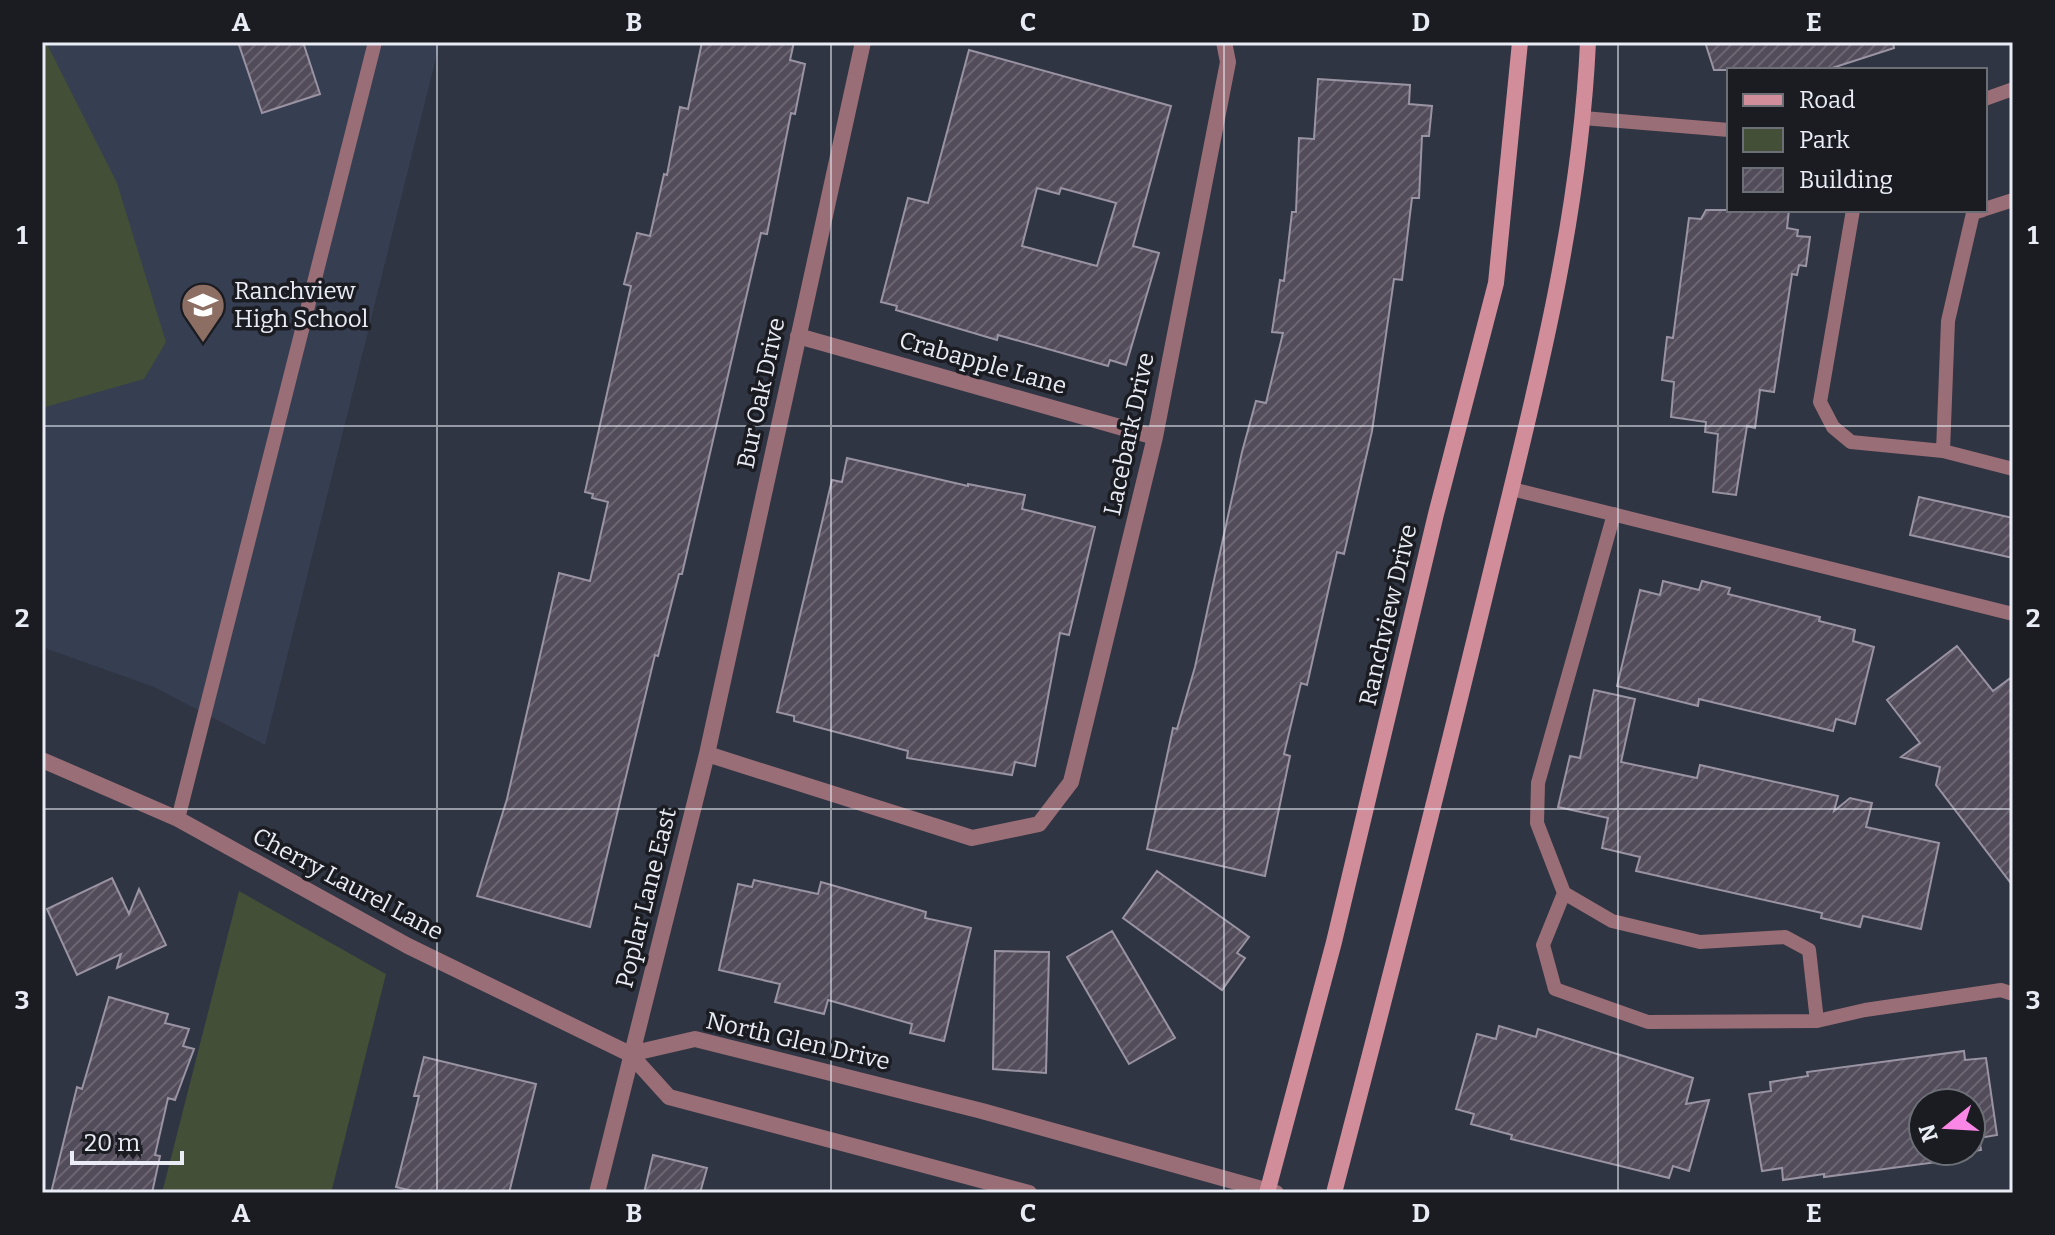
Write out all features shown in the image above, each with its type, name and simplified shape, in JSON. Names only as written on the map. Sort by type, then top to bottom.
[{"type":"street","name":"Bur Oak Drive","points":[[707,754],[863,42]]},
{"type":"street","name":"Lacebark Drive","points":[[707,754],[972,838],[1039,824],[1071,782],[1155,437],[1228,62],[1224,42]]},
{"type":"street","name":"Ranchview Drive","points":[[1270,1192],[1334,942],[1436,514],[1496,283],[1520,42]]},
{"type":"street","points":[[1334,1193],[1414,891],[1555,310],[1583,118],[1588,42]]},
{"type":"street","name":"Crabapple Lane","points":[[798,336],[1155,437]]},
{"type":"street","name":"Poplar Lane East","points":[[597,1193],[707,754]]},
{"type":"street","name":"Cherry Laurel Lane","points":[[42,760],[178,819],[408,946],[630,1054]]},
{"type":"street","name":"North Glen Drive","points":[[630,1054],[695,1039],[982,1111],[1270,1192]]},
{"type":"street","points":[[630,1054],[669,1097],[1029,1193]]},
{"type":"lane","points":[[178,819],[375,42]]},
{"type":"lane","points":[[1987,98],[2013,89]]},
{"type":"lane","points":[[1583,118],[1727,130]]},
{"type":"lane","points":[[1987,209],[2013,200]]},
{"type":"lane","points":[[1853,212],[1820,402],[1833,427],[1851,442],[1943,451],[2013,469]]},
{"type":"lane","points":[[1943,451],[1948,321],[1973,213],[1977,212]]},
{"type":"lane","points":[[1512,489],[2013,614]]},
{"type":"lane","points":[[1614,514],[1538,783],[1537,823],[1564,893],[1612,921],[1700,942],[1785,937],[1809,950],[1817,1021]]},
{"type":"lane","points":[[1564,893],[1543,945],[1555,989],[1648,1022],[1817,1021],[1865,1010],[2001,990],[2013,994]]},
{"type":"shaded area","name":"Ranchview High School","points":[[42,42],[440,42],[265,745],[154,687],[42,647]]},
{"type":"green space","points":[[42,42],[46,42],[117,183],[166,342],[144,379],[42,408]]},
{"type":"green space","points":[[239,891],[386,974],[331,1193],[162,1193]]},
{"type":"building","points":[[238,42],[303,42],[320,94],[262,113]]},
{"type":"building","points":[[702,42],[794,42],[790,60],[805,64],[795,114],[791,113],[767,234],[761,233],[682,574],[679,574],[658,656],[655,655],[590,927],[477,896],[507,799],[559,573],[590,581],[608,502],[592,498],[593,494],[585,492],[631,286],[624,284],[637,233],[650,236],[664,174],[667,175],[680,107],[688,109]]},
{"type":"building","points":[[1705,42],[1893,42],[1894,48],[1832,68],[1714,70]]},
{"type":"building","points":[[969,50],[1171,106],[1133,246],[1159,253],[1126,365],[1110,360],[1108,366],[998,335],[997,340],[896,310],[897,306],[881,302],[908,198],[928,203]],"holes":[[[1037,188],[1059,194],[1061,188],[1116,203],[1097,266],[1022,246]]]},
{"type":"building","points":[[1318,79],[1410,85],[1409,104],[1432,106],[1429,136],[1422,136],[1419,198],[1412,198],[1402,280],[1394,279],[1372,431],[1344,554],[1337,552],[1307,685],[1301,683],[1284,754],[1290,756],[1265,876],[1147,849],[1173,728],[1177,729],[1195,667],[1242,452],[1256,401],[1266,403],[1283,333],[1272,332],[1280,280],[1284,281],[1292,212],[1296,212],[1299,138],[1314,139]]},
{"type":"building","points":[[1706,210],[1789,212],[1787,228],[1798,230],[1797,236],[1810,237],[1806,266],[1799,265],[1797,275],[1792,274],[1774,392],[1760,390],[1755,428],[1747,426],[1736,495],[1713,492],[1718,434],[1705,432],[1706,422],[1671,417],[1674,382],[1662,380],[1667,337],[1673,338],[1689,218],[1701,219]]},
{"type":"building","points":[[847,458],[968,486],[1025,495],[1022,509],[1095,527],[1069,635],[1060,633],[1035,766],[1015,762],[1012,775],[907,758],[908,751],[794,721],[794,716],[777,712],[832,480],[842,482]]},
{"type":"building","points":[[1919,497],[2013,518],[2013,558],[1910,535]]},
{"type":"building","points":[[1663,581],[1699,590],[1702,581],[1730,588],[1728,594],[1820,617],[1819,621],[1855,630],[1853,641],[1874,647],[1855,724],[1836,719],[1833,731],[1699,699],[1698,706],[1617,686],[1640,590],[1660,595]]},
{"type":"building","points":[[1957,646],[1993,691],[2013,676],[2013,886],[1936,785],[1940,767],[1901,757],[1920,743],[1887,700]]},
{"type":"building","points":[[1594,690],[1635,699],[1621,762],[1697,778],[1700,765],[1838,796],[1834,811],[1850,798],[1872,803],[1866,827],[1939,843],[1921,929],[1863,916],[1860,927],[1821,918],[1822,913],[1636,871],[1640,857],[1602,848],[1608,818],[1558,807],[1570,756],[1580,758]]},
{"type":"building","points":[[1157,871],[1249,937],[1237,953],[1245,958],[1222,990],[1123,918]]},
{"type":"building","points":[[112,878],[129,914],[139,889],[166,945],[117,968],[121,954],[77,975],[47,909]]},
{"type":"building","points":[[754,880],[818,894],[821,882],[926,912],[925,918],[971,928],[944,1041],[910,1033],[912,1024],[828,1000],[824,1014],[775,1002],[780,984],[719,970],[738,884],[752,887]]},
{"type":"building","points":[[1112,931],[1175,1038],[1129,1064],[1067,957]]},
{"type":"building","points":[[995,951],[1049,952],[1046,1073],[993,1069]]},
{"type":"building","points":[[109,997],[168,1014],[165,1023],[189,1029],[183,1046],[194,1049],[175,1100],[168,1098],[155,1155],[160,1156],[152,1193],[51,1193],[77,1087],[82,1089]]},
{"type":"building","points":[[1499,1026],[1536,1037],[1538,1029],[1693,1078],[1686,1104],[1709,1100],[1689,1171],[1673,1166],[1669,1178],[1511,1139],[1512,1135],[1471,1124],[1474,1114],[1456,1109],[1477,1034],[1496,1039]]},
{"type":"building","points":[[1964,1051],[1965,1060],[1986,1058],[1997,1135],[1987,1137],[1987,1087],[1907,1087],[1907,1166],[1783,1180],[1782,1168],[1762,1171],[1749,1094],[1771,1091],[1770,1082],[1808,1076],[1807,1072]]},
{"type":"building","points":[[424,1057],[536,1084],[509,1193],[421,1193],[396,1187],[419,1096],[414,1096]]},
{"type":"building","points":[[653,1155],[707,1168],[700,1193],[644,1193]]},
{"type":"place","name":"Ranchview High School","points":[[203,344]]}]
